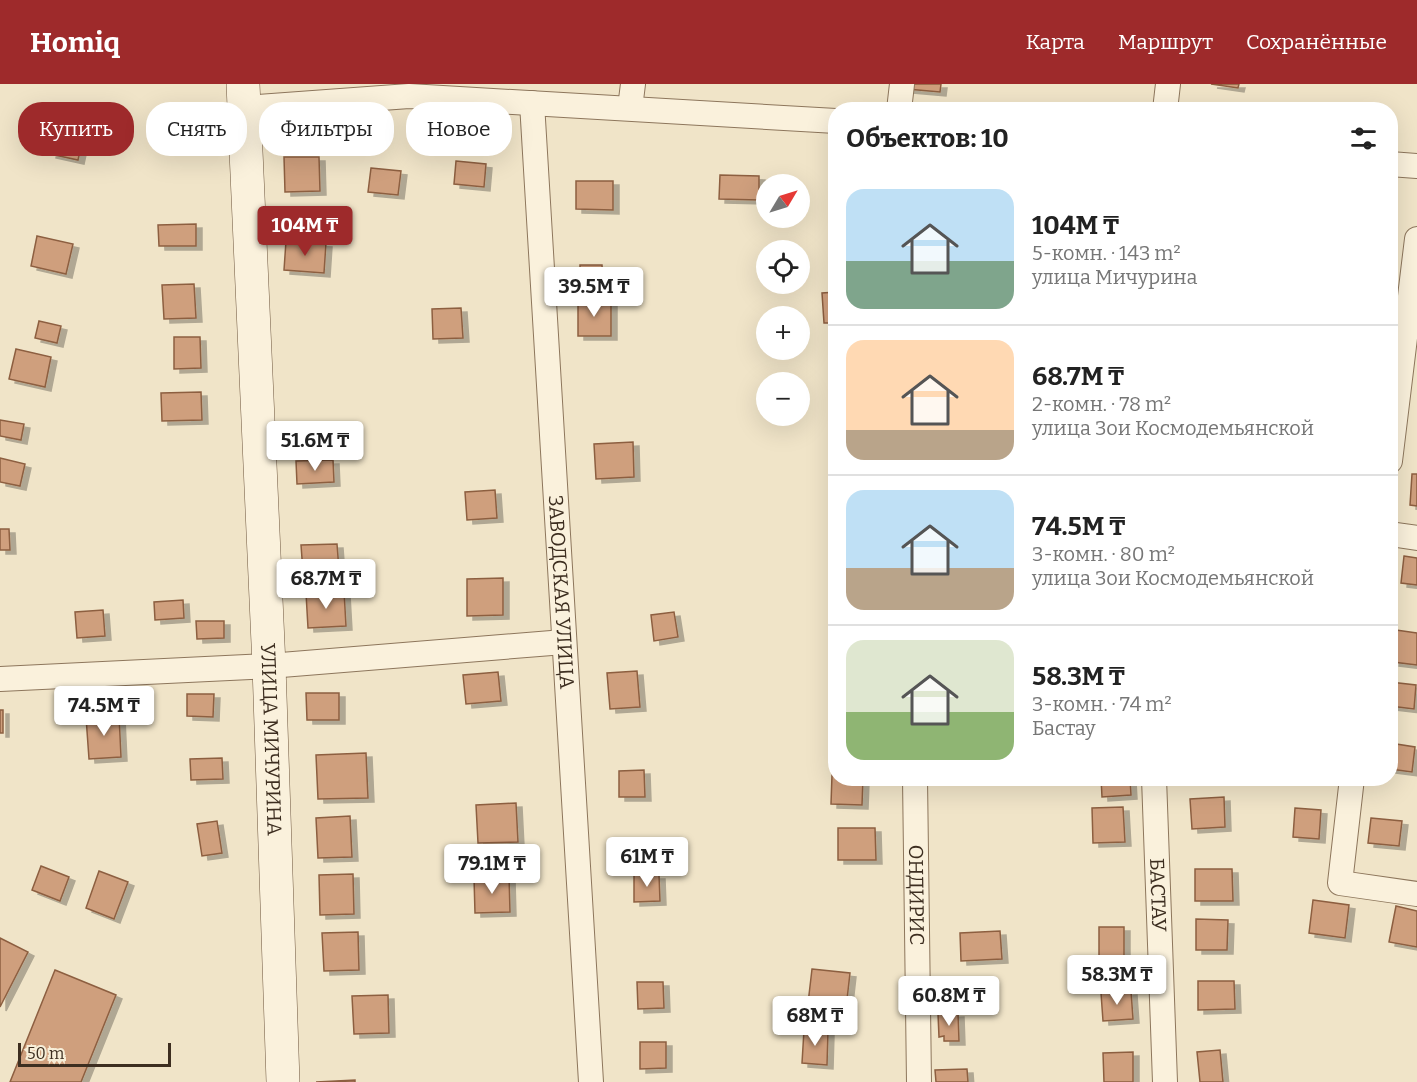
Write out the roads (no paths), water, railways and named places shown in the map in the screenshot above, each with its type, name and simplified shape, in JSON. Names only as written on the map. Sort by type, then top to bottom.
[{"type":"street","points":[[630,108],[633,84]]},
{"type":"street","points":[[900,102],[902,84]]},
{"type":"street","points":[[1166,102],[1168,84]]},
{"type":"street","points":[[244,96],[410,90],[532,103],[828,120]]},
{"type":"street","name":"УЛИЦА МИЧУРИНА","points":[[244,96],[269,666],[283,1082]]},
{"type":"street","name":"ЗАВОДСКАЯ УЛИЦА","points":[[532,103],[591,1082]]},
{"type":"street","points":[[1398,165],[1417,166]]},
{"type":"street","points":[[1398,395],[1417,239]]},
{"type":"street","points":[[1398,535],[1417,538]]},
{"type":"street","points":[[0,679],[269,666],[564,642]]},
{"type":"street","name":"ОНДИРИС","points":[[915,786],[919,1082]]},
{"type":"street","name":"БАСТАУ","points":[[1154,786],[1165,1082]]},
{"type":"street","points":[[1351,786],[1340,883],[1417,894]]}]
